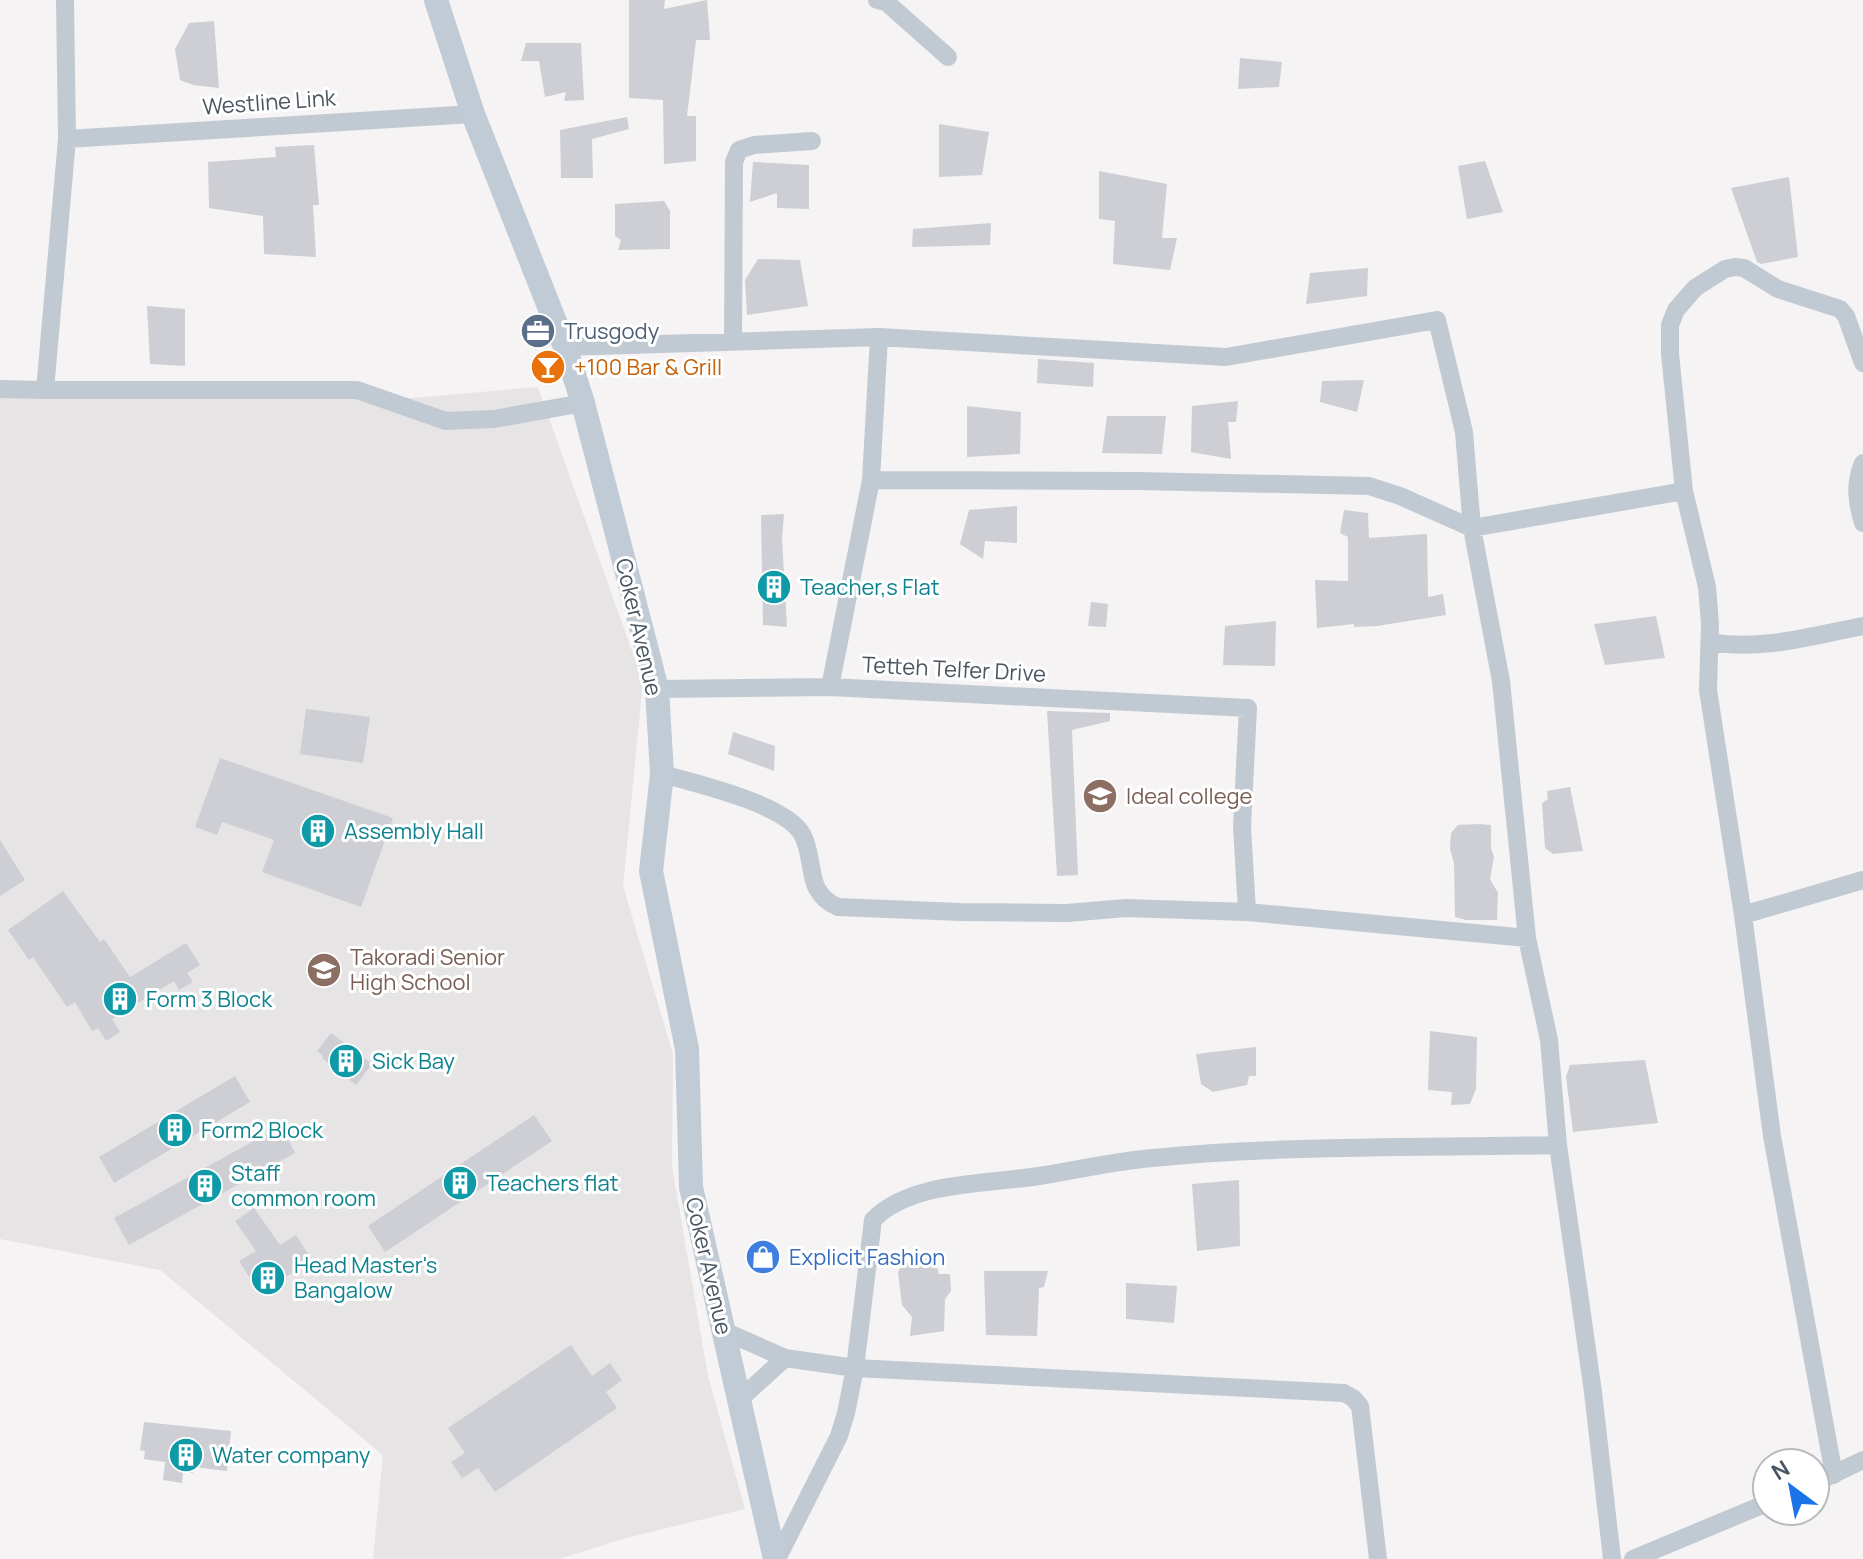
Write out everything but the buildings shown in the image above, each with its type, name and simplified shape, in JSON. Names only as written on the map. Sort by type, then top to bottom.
[{"type":"street","points":[[45,390],[67,139],[65,0]]},
{"type":"street","name":"Coker Avenue","points":[[436,0],[473,114],[565,347],[583,403],[657,689],[662,774],[651,871],[687,1049],[691,1187],[776,1559]]},
{"type":"street","points":[[884,1],[948,57]]},
{"type":"street","name":"Westline Link","points":[[67,139],[473,114]]},
{"type":"street","points":[[733,342],[734,162],[739,150],[754,145],[812,141]]},
{"type":"street","points":[[1834,1475],[1772,1136],[1743,915],[1708,690],[1710,642],[1707,587],[1684,491],[1670,354],[1670,325],[1676,310],[1710,276],[1735,267],[1744,268],[1778,289],[1840,309],[1846,316],[1863,363]]},
{"type":"street","points":[[565,347],[879,337],[1226,357],[1437,320],[1464,432],[1472,528],[1501,681],[1527,938],[1549,1040],[1558,1145],[1593,1392],[1612,1559]]},
{"type":"street","points":[[830,687],[871,480],[879,337]]},
{"type":"street","points":[[0,389],[357,390],[446,421],[494,419],[583,403]]},
{"type":"street","points":[[1863,463],[1857,486],[1857,503],[1863,523]]},
{"type":"street","points":[[871,480],[1369,486],[1400,496],[1472,528],[1684,491]]},
{"type":"street","points":[[1710,642],[1737,647],[1764,645],[1863,626]]},
{"type":"street","name":"Tetteh Telfer Drive","points":[[657,689],[830,687],[1248,708],[1242,826],[1247,912]]},
{"type":"street","points":[[662,774],[743,796],[794,826],[802,835],[818,893],[838,907],[960,912],[1067,913],[1126,908],[1247,912],[1527,938]]},
{"type":"street","points":[[1743,915],[1863,880]]},
{"type":"street","points":[[776,1559],[839,1436],[846,1413],[855,1368],[873,1220],[882,1210],[950,1186],[1037,1177],[1165,1157],[1235,1152],[1558,1145]]},
{"type":"street","points":[[724,1331],[785,1358],[855,1368],[1344,1393],[1360,1406],[1378,1559]]},
{"type":"street","points":[[739,1400],[785,1358]]},
{"type":"street","points":[[1831,1476],[1863,1460]]},
{"type":"street","points":[[1633,1559],[1751,1510]]},
{"type":"shaded area","name":"Takoradi Senior High School","points":[[538,387],[643,682],[623,886],[673,1054],[672,1166],[708,1376],[745,1509],[626,1538],[559,1559],[373,1559],[383,1455],[160,1270],[0,1239],[0,398],[411,398]]},
{"type":"place","name":"Trusgody","points":[[538,331]]},
{"type":"place","name":"+100 Bar & Grill","points":[[548,367]]},
{"type":"place","name":"Teacher,s Flat","points":[[774,587]]},
{"type":"place","name":"Ideal college","points":[[1100,796]]},
{"type":"place","name":"Assembly Hall","points":[[318,831]]},
{"type":"place","name":"Takoradi Senior High School","points":[[324,970]]},
{"type":"place","name":"Form 3 Block","points":[[120,999]]},
{"type":"place","name":"Sick Bay","points":[[346,1061]]},
{"type":"place","name":"Form2 Block","points":[[175,1130]]},
{"type":"place","name":"Teachers flat","points":[[460,1183]]},
{"type":"place","name":"Staff common room","points":[[205,1186]]},
{"type":"place","name":"Explicit Fashion","points":[[763,1257]]},
{"type":"place","name":"Head Master's Bangalow","points":[[268,1278]]},
{"type":"place","name":"Water company","points":[[186,1455]]}]
